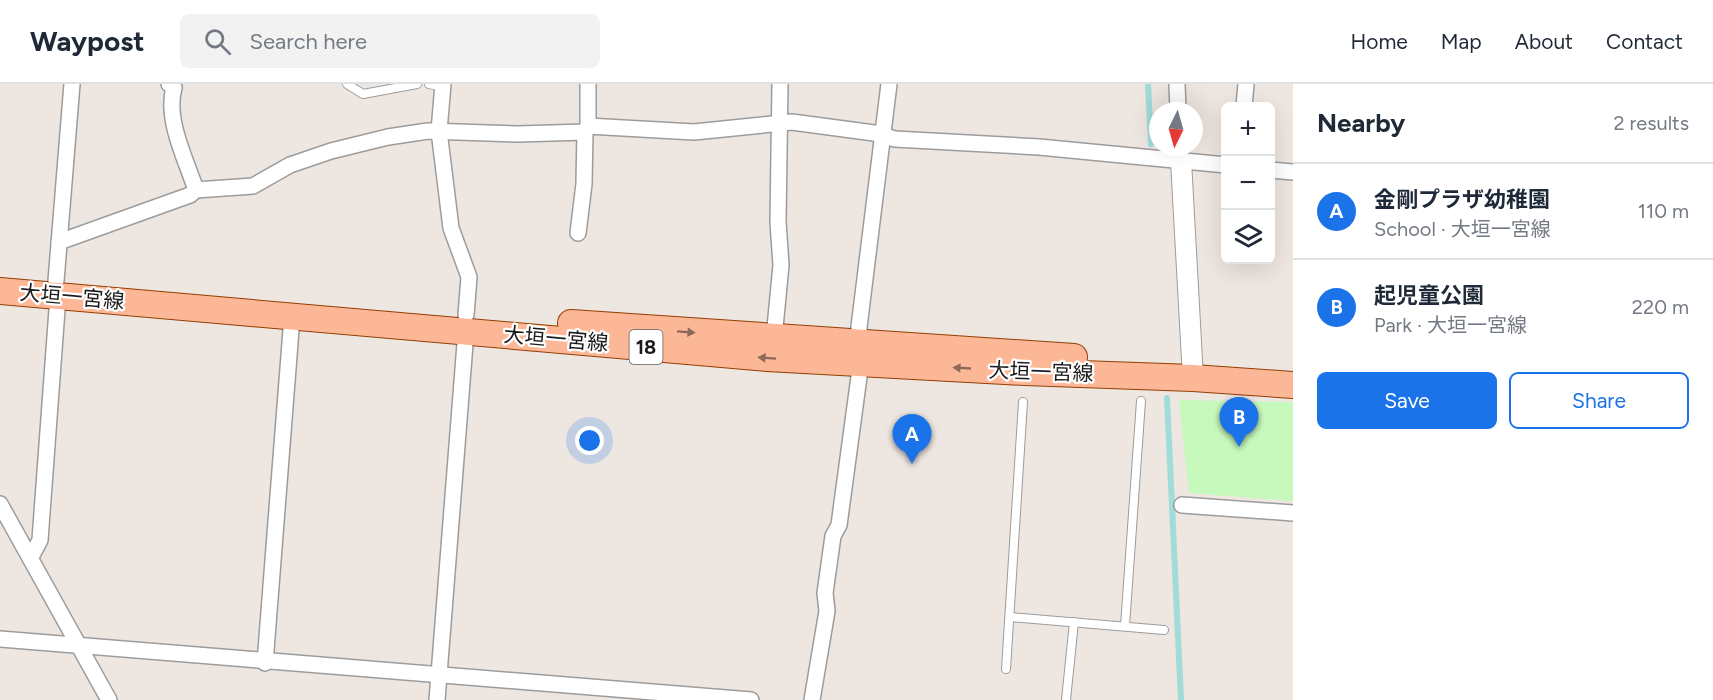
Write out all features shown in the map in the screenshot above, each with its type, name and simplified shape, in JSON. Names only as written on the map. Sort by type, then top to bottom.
[{"type":"main road","name":"大垣一宮線","points":[[0,275],[57,288],[292,317],[774,338],[860,353],[1025,372],[1293,369]]},
{"type":"main road","name":"大垣一宮線","points":[[0,291],[57,288],[466,323],[767,358],[860,353]]},
{"type":"main road","name":"大垣一宮線","points":[[1193,369],[1293,386]]},
{"type":"street","points":[[31,557],[40,540],[59,242],[72,84]]},
{"type":"street","points":[[578,233],[584,184],[588,84]]},
{"type":"street","points":[[774,338],[781,265],[777,222],[781,125],[780,84]]},
{"type":"street","points":[[812,700],[826,611],[825,593],[833,536],[839,525],[860,353],[859,327],[889,84]]},
{"type":"street","points":[[1177,84],[1178,102]]},
{"type":"street","points":[[1244,102],[1246,84]]},
{"type":"street","points":[[176,85],[172,107],[196,190]]},
{"type":"street","points":[[437,700],[469,277],[451,228],[439,131],[438,85]]},
{"type":"street","points":[[59,242],[190,195],[196,190],[253,186],[290,165],[331,151],[388,137],[439,131],[518,134],[586,129],[694,132],[781,125],[792,122],[883,136],[1149,152]]},
{"type":"street","points":[[1181,156],[1193,369]]},
{"type":"street","points":[[1189,156],[1221,164]]},
{"type":"street","points":[[1275,170],[1293,172]]},
{"type":"street","points":[[265,663],[292,317]]},
{"type":"street","points":[[0,504],[109,700]]},
{"type":"street","points":[[1182,505],[1293,513]]},
{"type":"street","points":[[0,639],[265,663],[751,700]]},
{"type":"lane","points":[[347,84],[363,93],[417,84]]},
{"type":"lane","points":[[1125,626],[1141,401]]},
{"type":"lane","points":[[1006,669],[1023,402]]},
{"type":"lane","points":[[1010,617],[1164,630]]},
{"type":"lane","points":[[1066,700],[1074,622]]},
{"type":"green space","points":[[1179,400],[1293,402],[1293,501],[1189,493]]},
{"type":"waterway","points":[[1148,84],[1149,104]]},
{"type":"waterway","points":[[1167,398],[1181,700]]},
{"type":"place","name":"起児童公園","points":[[1239,447]]},
{"type":"place","name":"金剛プラザ幼稚園","points":[[912,464]]}]
